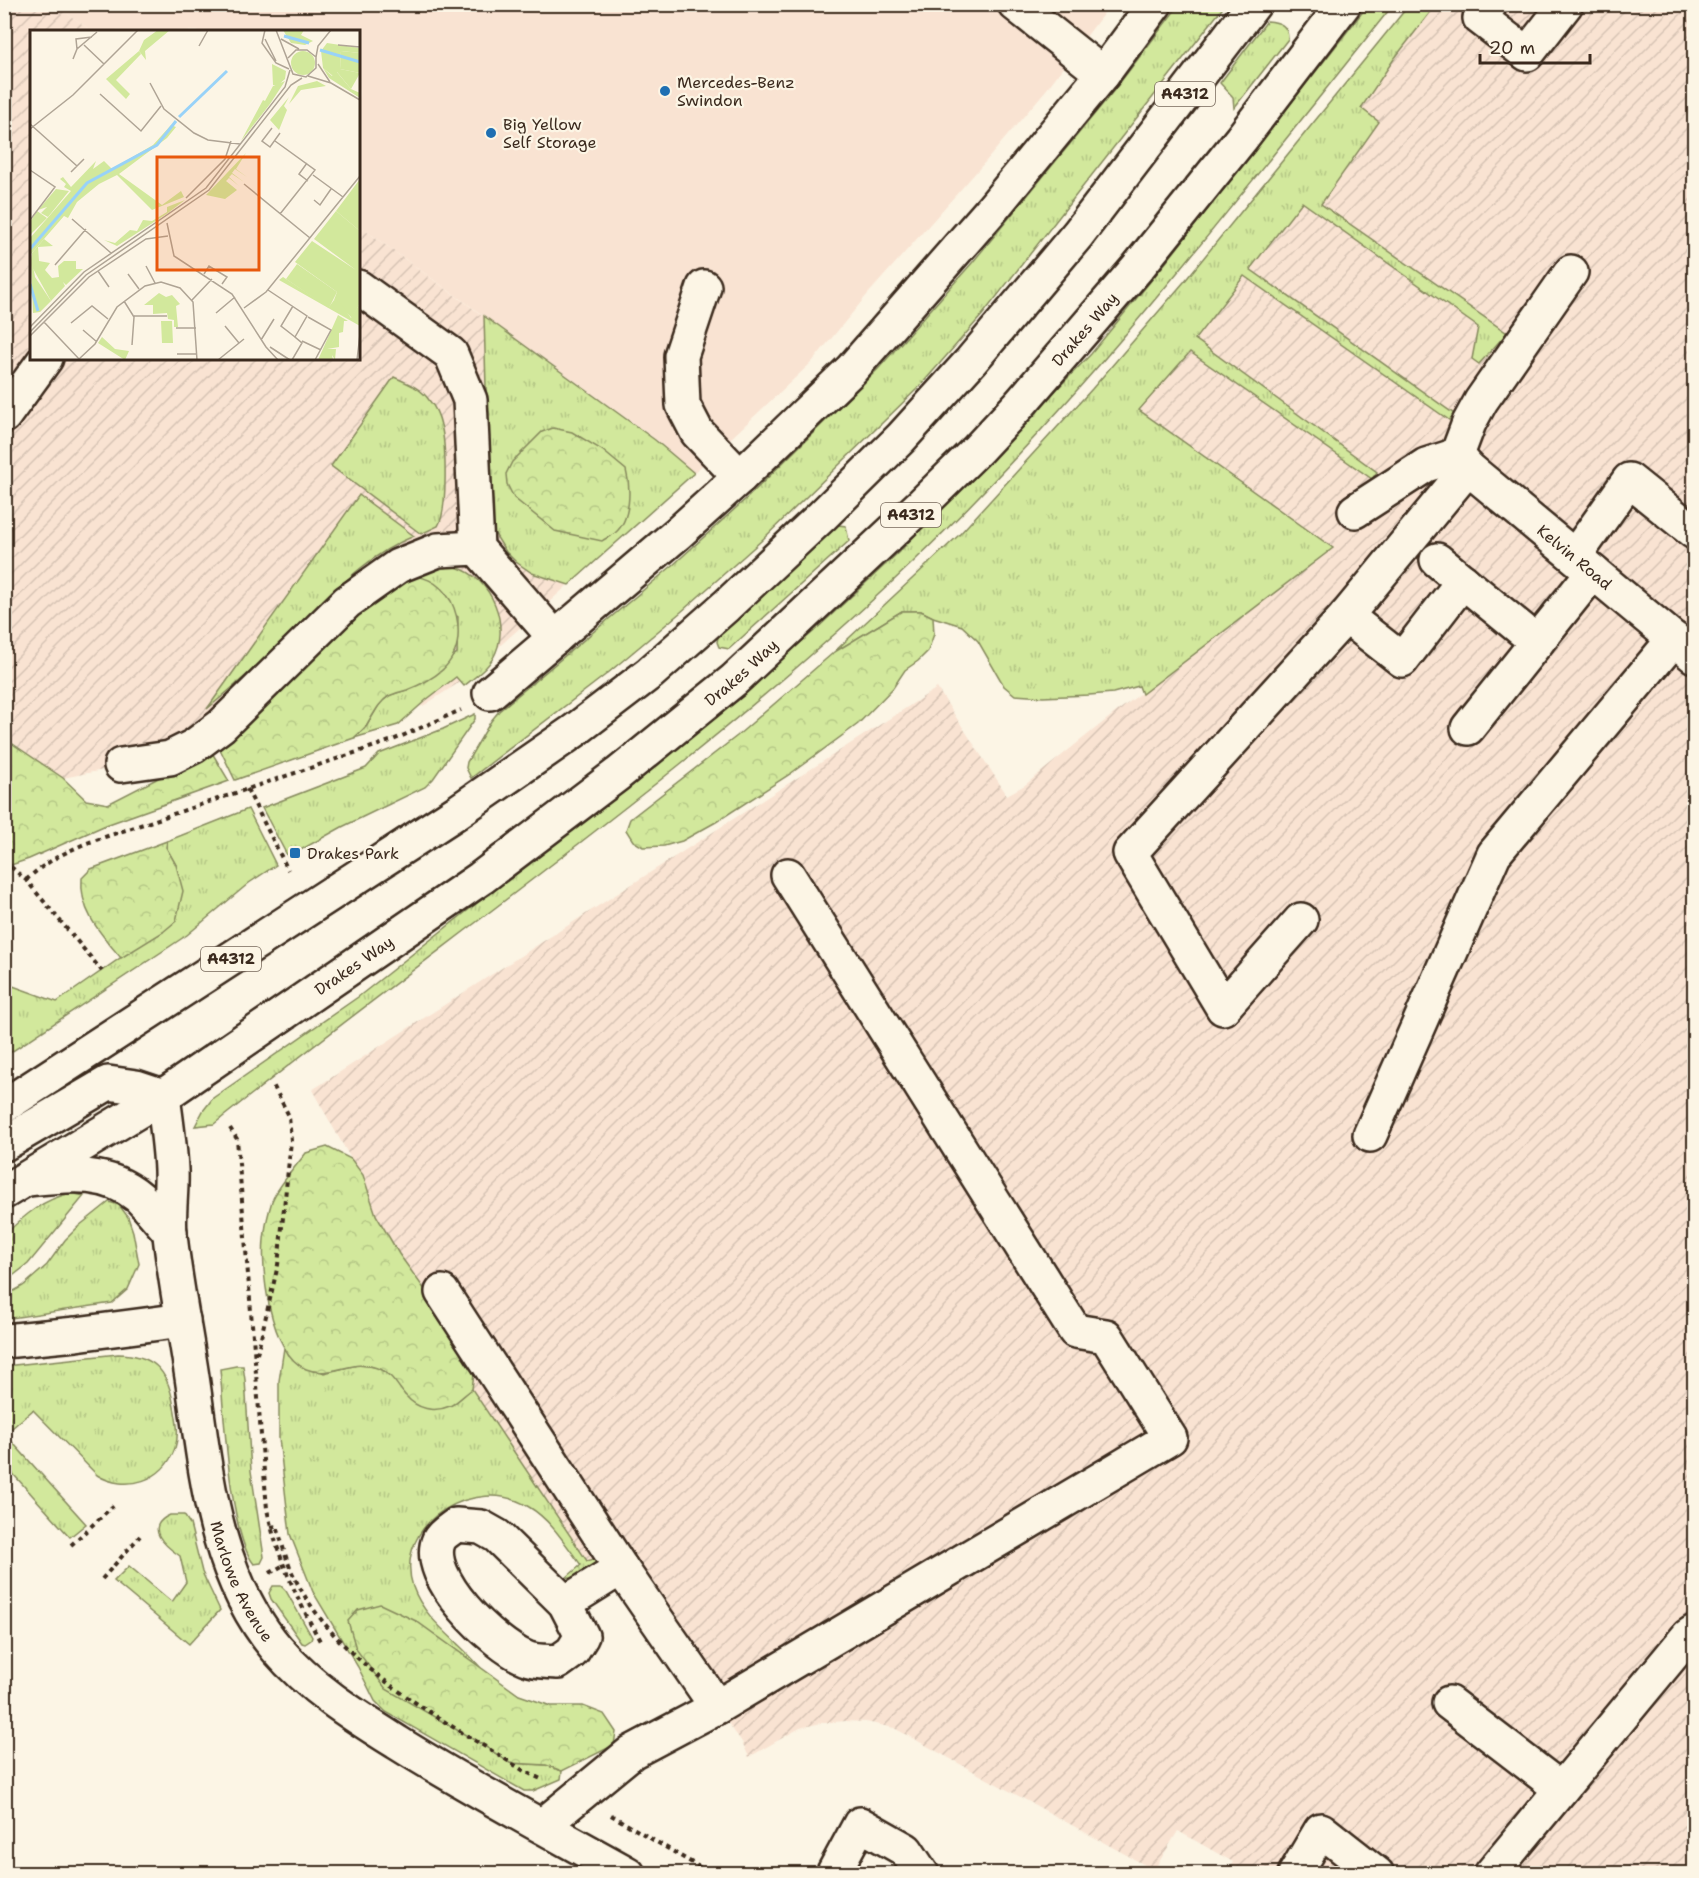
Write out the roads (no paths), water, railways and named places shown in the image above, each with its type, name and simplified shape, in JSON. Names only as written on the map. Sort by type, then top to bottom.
[{"type":"main road","points":[[1016,4],[1103,74]]},
{"type":"main road","points":[[490,693],[677,534],[740,477],[850,370],[992,209],[1103,74],[1155,4]]},
{"type":"main road","name":"A4312","points":[[4,1106],[457,812],[574,731],[676,651],[822,516],[901,438],[971,361],[1078,234],[1254,4]]},
{"type":"main road","name":"Drakes Way","points":[[16,1185],[163,1096],[481,878],[618,774],[734,680],[923,503],[1005,420],[1145,258],[1344,4]]},
{"type":"main road","points":[[1490,4],[1480,18],[1527,54],[1566,4]]},
{"type":"main road","points":[[1301,920],[1223,1008],[1130,853],[1346,616],[1462,462],[1470,423],[1481,401],[1571,272]]},
{"type":"main road","points":[[704,287],[681,356],[683,405],[697,432],[740,477]]},
{"type":"main road","points":[[360,288],[451,354],[470,400],[477,549],[555,638]]},
{"type":"main road","points":[[4,416],[45,360]]},
{"type":"main road","points":[[1355,511],[1426,465],[1462,462]]},
{"type":"main road","name":"Kelvin Road","points":[[1462,462],[1584,564],[1686,642]]},
{"type":"main road","points":[[1468,728],[1537,642],[1584,564],[1629,480],[1695,532]]},
{"type":"main road","points":[[121,765],[170,758],[194,746],[221,726],[347,602],[398,566],[438,550],[477,549]]},
{"type":"main road","points":[[1437,560],[1537,642]]},
{"type":"main road","points":[[1346,616],[1402,660],[1463,581]]},
{"type":"main road","points":[[1370,1135],[1494,854],[1686,642]]},
{"type":"main road","points":[[542,1826],[632,1752],[717,1707],[1170,1438],[1106,1336],[1075,1331],[788,875]]},
{"type":"main road","points":[[4,1144],[108,1083],[136,1087],[163,1096]]},
{"type":"main road","name":"Marlowe Avenue","points":[[163,1096],[171,1172],[170,1232],[183,1320],[211,1498],[219,1532],[239,1591],[277,1649],[317,1687],[356,1716],[443,1771],[628,1874]]},
{"type":"main road","points":[[16,1185],[75,1174],[112,1181],[137,1196],[170,1232]]},
{"type":"main road","points":[[441,1292],[621,1568],[717,1707]]},
{"type":"main road","points":[[4,1341],[183,1320]]},
{"type":"main road","points":[[456,1525],[481,1527],[489,1531],[517,1554],[565,1603],[582,1636],[572,1652],[558,1662],[526,1659],[495,1638],[466,1611],[443,1578],[435,1553],[440,1537],[456,1525]]},
{"type":"main road","points":[[565,1603],[621,1568]]},
{"type":"main road","points":[[1491,1874],[1688,1636],[1695,1632]]},
{"type":"main road","points":[[1449,1703],[1562,1789]]},
{"type":"main road","points":[[833,1874],[860,1824],[906,1850],[922,1874]]},
{"type":"main road","points":[[1295,1874],[1321,1830],[1377,1874]]},
{"type":"place","name":"Mercedes-Benz Swindon","points":[[665,91]]},
{"type":"place","name":"Big Yellow Self Storage","points":[[491,133]]},
{"type":"place","name":"Drakes Park","points":[[295,853]]}]
